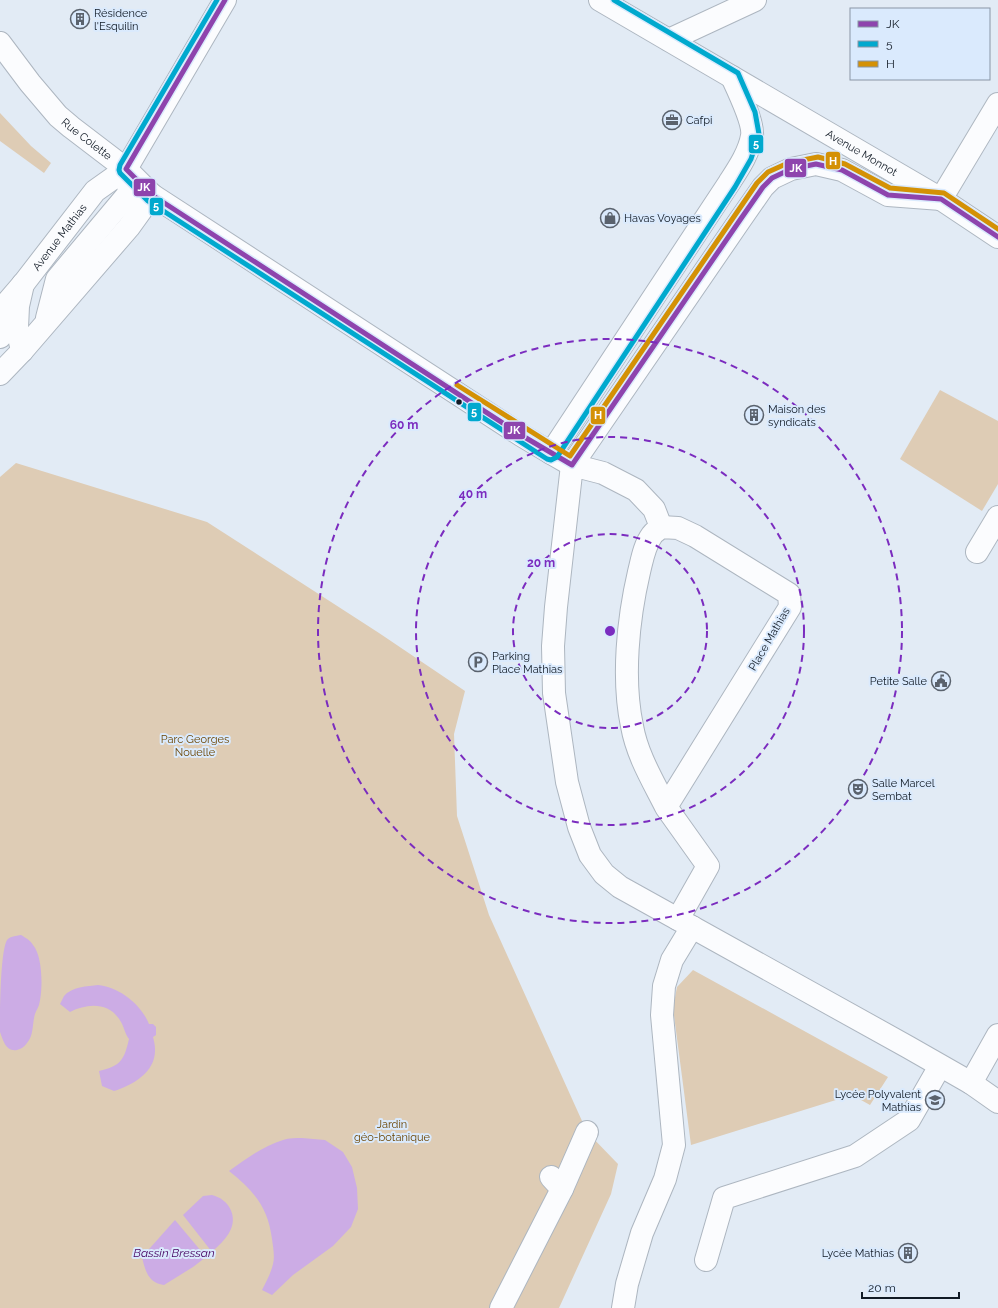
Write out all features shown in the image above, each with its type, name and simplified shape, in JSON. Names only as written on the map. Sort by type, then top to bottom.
[{"type":"main road","name":"Avenue Mathias","points":[[3,303],[24,283],[95,191],[126,169],[225,0]]},
{"type":"main road","name":"Avenue Monnot","points":[[600,0],[785,107],[941,200],[998,237]]},
{"type":"main road","points":[[669,40],[755,0]]},
{"type":"main road","name":"Rue Colette","points":[[0,43],[30,83],[58,116],[126,169],[152,195],[551,453],[572,464]]},
{"type":"main road","points":[[551,453],[729,183],[745,156],[752,134],[748,114],[732,77]]},
{"type":"main road","points":[[998,104],[941,200],[888,195],[842,170],[816,164],[791,169],[772,178],[763,187],[572,464],[553,646],[554,693],[567,782],[579,827],[590,855],[604,874],[620,887],[971,1083],[998,1102]]},
{"type":"main road","points":[[45,324],[57,279],[129,193],[126,169]]},
{"type":"main road","points":[[0,374],[22,351],[129,227],[152,195]]},
{"type":"main road","points":[[22,351],[17,328],[18,306],[24,283]]},
{"type":"main road","points":[[0,337],[8,328],[3,303]]},
{"type":"main road","points":[[572,464],[603,473],[636,490],[654,509],[661,527],[652,535],[643,553],[631,612],[627,688],[632,726],[644,762],[666,806],[708,866],[685,923],[664,986],[662,1015],[674,1145],[665,1179],[642,1232],[627,1284],[623,1308]]},
{"type":"main road","points":[[977,552],[998,517]]},
{"type":"main road","name":"Place Mathias","points":[[661,527],[678,528],[695,536],[789,594],[790,607],[666,806]]},
{"type":"main road","points":[[971,1083],[998,1035]]},
{"type":"main road","points":[[706,1260],[724,1198],[855,1156],[909,1120],[940,1066]]},
{"type":"main road","points":[[500,1308],[557,1183],[587,1132]]},
{"type":"green space","points":[[0,113],[31,146],[51,163],[44,173],[0,141]]},
{"type":"green space","points":[[940,390],[998,421],[998,484],[982,511],[900,459]]},
{"type":"green space","points":[[16,463],[207,522],[379,633],[465,691],[454,734],[457,816],[489,915],[587,1132],[618,1164],[611,1194],[559,1308],[0,1308],[0,477]]},
{"type":"green space","points":[[693,970],[888,1077],[870,1105],[852,1095],[691,1145],[673,1008],[677,987]]},
{"type":"water","points":[[21,935],[31,942],[39,957],[41,991],[39,1005],[35,1014],[32,1033],[29,1040],[22,1048],[13,1050],[6,1045],[0,1032],[0,998],[3,957],[7,940],[11,937]]},
{"type":"water","points":[[98,985],[114,989],[135,1003],[149,1024],[153,1024],[156,1027],[156,1035],[153,1037],[155,1049],[152,1064],[136,1081],[114,1091],[102,1086],[99,1071],[112,1067],[123,1057],[129,1039],[121,1022],[116,1015],[105,1008],[91,1006],[70,1012],[60,1004],[64,996],[71,991]]},
{"type":"water","points":[[302,1138],[325,1140],[343,1152],[352,1167],[357,1188],[358,1209],[351,1227],[333,1246],[293,1275],[272,1295],[262,1290],[271,1271],[274,1258],[272,1239],[267,1218],[253,1193],[229,1171],[255,1153],[269,1146],[285,1139]]},
{"type":"water","name":"Bassin Bressan","points":[[212,1195],[223,1200],[231,1210],[233,1221],[232,1227],[227,1236],[212,1252],[183,1215],[203,1196]]},
{"type":"water","name":"Bassin Bressan","points":[[175,1220],[206,1257],[164,1285],[159,1284],[154,1282],[148,1275],[144,1267],[142,1257]]},
{"type":"transit line","name":"5","points":[[217,0],[120,165],[120,173],[148,201],[547,459],[551,460],[557,457],[735,187],[751,159],[759,134],[755,112],[738,73],[614,0]]},
{"type":"transit line","name":"JK","points":[[225,0],[126,169],[152,195],[521,435],[572,465],[740,220],[763,187],[772,178],[791,169],[816,164],[842,170],[888,195],[941,199],[998,237]]},
{"type":"transit line","name":"H","points":[[457,385],[570,456],[757,183],[768,172],[788,163],[818,157],[845,164],[890,188],[944,193],[998,229]]},
{"type":"place","name":"Résidence l'Esquilin","points":[[80,19]]},
{"type":"place","name":"Cafpi","points":[[672,120]]},
{"type":"place","name":"Havas Voyages","points":[[610,218]]},
{"type":"place","name":"Maison des syndicats","points":[[754,415]]},
{"type":"place","name":"Parking Place Mathias","points":[[478,662]]},
{"type":"place","name":"Petite Salle","points":[[941,681]]},
{"type":"place","name":"Salle Marcel Sembat","points":[[858,789]]},
{"type":"place","name":"Lycée Polyvalent Mathias","points":[[935,1100]]},
{"type":"place","name":"Lycée Mathias","points":[[908,1253]]},
{"type":"park label","name":"Parc Georges Nouelle","points":[[195,745]]},
{"type":"park label","name":"Jardin géo-botanique","points":[[392,1130]]}]
